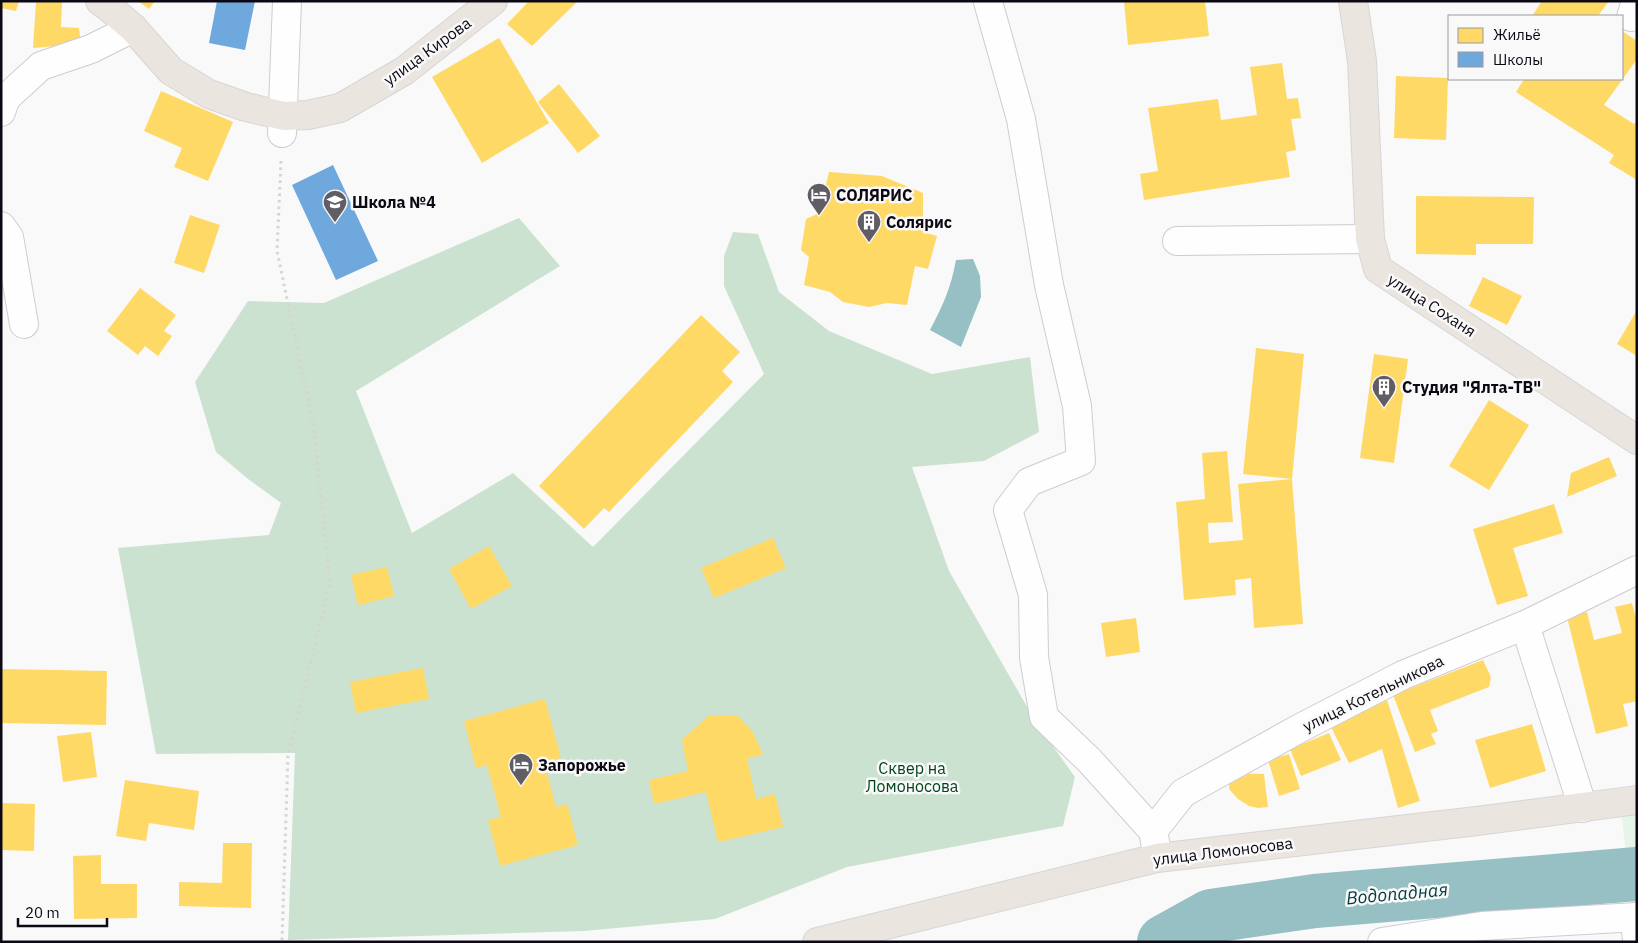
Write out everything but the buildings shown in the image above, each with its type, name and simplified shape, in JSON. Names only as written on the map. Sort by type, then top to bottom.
[{"type":"main road","name":"улица Кирова","points":[[100,1],[133,28],[171,71],[209,94],[246,107],[283,125],[308,115],[340,108],[404,72],[493,1]]},
{"type":"main road","name":"улица Соханя","points":[[1354,1],[1362,61],[1370,239],[1378,269],[1637,440]]},
{"type":"main road","name":"улица Ломоносова","points":[[817,942],[1157,858],[1637,800]]},
{"type":"street","points":[[283,125],[286,1]]},
{"type":"street","points":[[988,2],[1021,119],[1049,285],[1078,406],[1081,461],[1029,482],[1008,510],[1033,595],[1034,656],[1044,717],[1089,760],[1153,831],[1157,858]]},
{"type":"street","points":[[1,112],[6,98],[41,66],[91,49],[133,28]]},
{"type":"street","points":[[1,226],[9,237],[24,324]]},
{"type":"street","points":[[1177,241],[1370,239]]},
{"type":"street","name":"улица Котельникова","points":[[1153,831],[1183,793],[1302,727],[1403,675],[1525,625],[1637,570]]},
{"type":"street","points":[[1525,625],[1583,808]]},
{"type":"street","points":[[1382,942],[1482,926],[1636,924]]},
{"type":"path","points":[[282,942],[288,754],[330,584],[314,428],[277,251],[283,125]]},
{"type":"green space","name":"Сквер на Ломоносова","points":[[519,218],[560,266],[356,391],[412,533],[513,473],[593,547],[764,374],[724,286],[724,256],[733,232],[758,234],[779,292],[829,331],[932,374],[1030,357],[1039,432],[984,461],[912,467],[949,571],[1037,724],[1075,777],[1063,826],[847,867],[715,919],[584,931],[288,940],[295,753],[156,754],[118,548],[269,535],[281,503],[216,452],[195,382],[248,301],[324,303]]},
{"type":"green space","points":[[1637,800],[1637,939],[1620,803]]},
{"type":"water","points":[[973,259],[980,276],[981,297],[961,347],[930,330],[946,296],[956,260]]},
{"type":"waterway","name":"Водопадная","points":[[1164,942],[1211,916],[1315,901],[1637,874]]},
{"type":"place","name":"СОЛЯРИС","points":[[819,216]]},
{"type":"place","name":"Школа №4","points":[[335,223]]},
{"type":"place","name":"Солярис","points":[[869,243]]},
{"type":"place","name":"Студия \"Ялта-ТВ\"","points":[[1384,408]]},
{"type":"place","name":"Запорожье","points":[[521,786]]}]
